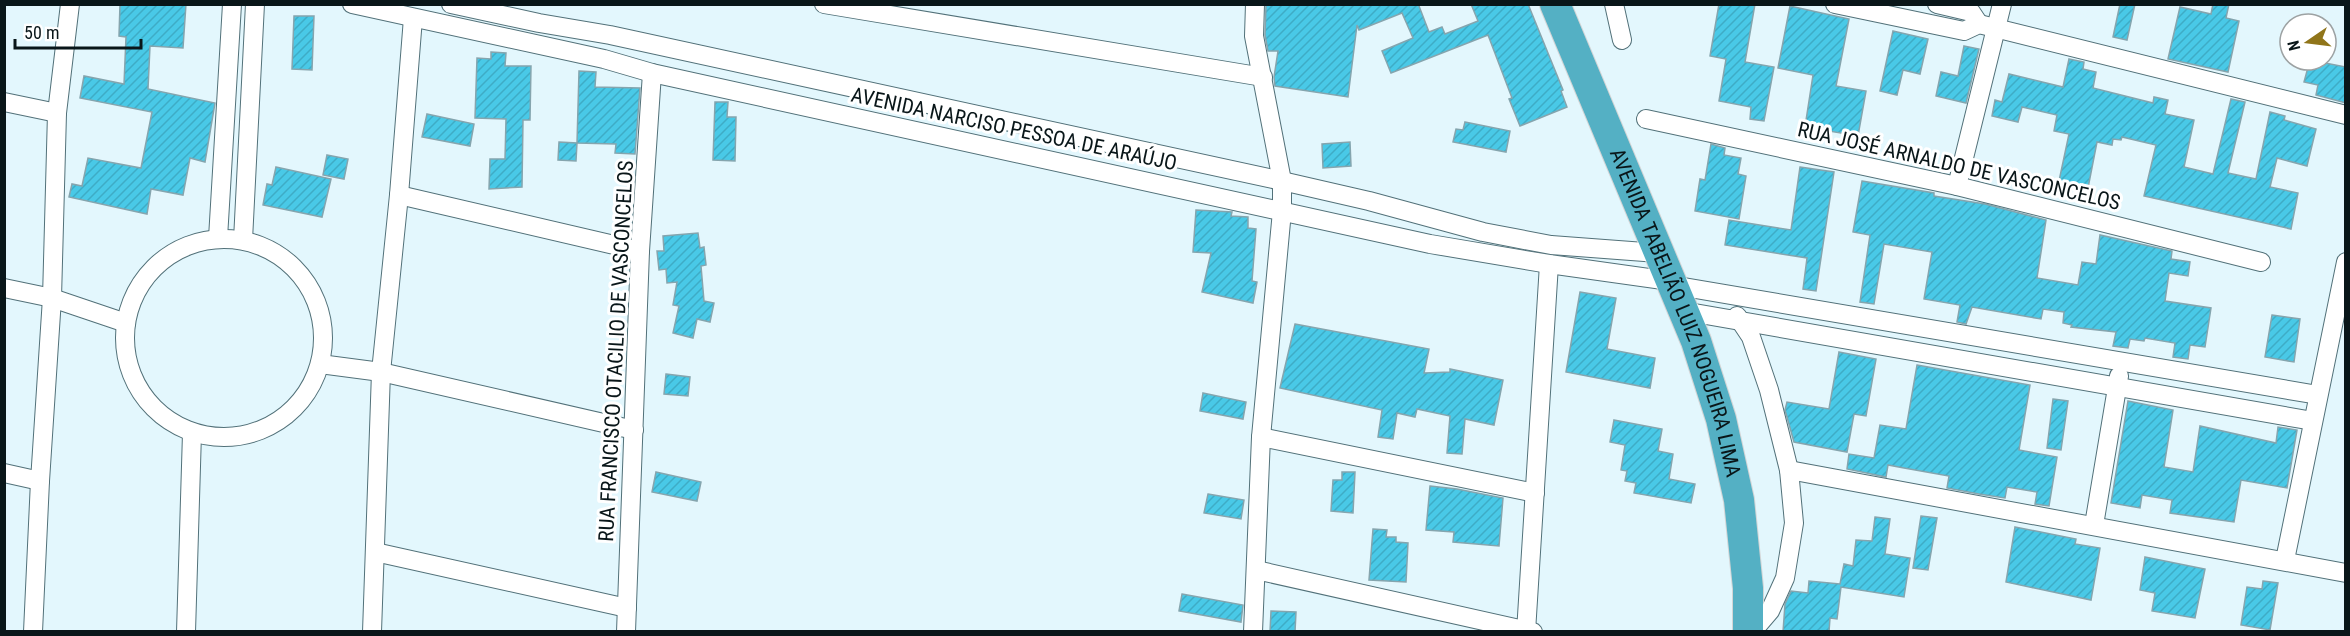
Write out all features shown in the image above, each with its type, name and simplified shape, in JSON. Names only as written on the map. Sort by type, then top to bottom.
[{"type":"highway","name":"AVENIDA TABELIÃO LUIZ NOGUEIRA LIMA","points":[[1555,4],[1696,341],[1721,419],[1739,500],[1750,632]]},
{"type":"street","points":[[33,632],[52,298],[57,113],[70,4]]},
{"type":"street","points":[[218,238],[232,4]]},
{"type":"street","points":[[243,240],[255,4]]},
{"type":"street","name":"AVENIDA NARCISO PESSOA DE ARAÚJO","points":[[352,4],[604,59],[652,73],[1430,244],[1549,264],[1675,293]]},
{"type":"street","name":"AVENIDA NARCISO PESSOA DE ARAÚJO","points":[[451,4],[539,23],[610,35],[1282,181],[1369,201],[1484,232],[1551,245],[1659,253]]},
{"type":"street","points":[[824,4],[1263,77]]},
{"type":"street","points":[[1253,632],[1260,437],[1282,211],[1282,181],[1254,36],[1255,4]]},
{"type":"street","points":[[1614,4],[1622,40]]},
{"type":"street","points":[[1835,4],[1964,31],[1988,26]]},
{"type":"street","points":[[1937,4],[1971,12],[1988,26],[2346,115]]},
{"type":"street","points":[[1957,186],[1988,26],[2002,4]]},
{"type":"street","points":[[372,632],[381,372],[399,195],[413,18]]},
{"type":"street","name":"RUA FRANCISCO OTACILIO DE VASCONCELOS","points":[[626,632],[640,251],[652,73]]},
{"type":"street","points":[[4,102],[57,113]]},
{"type":"street","name":"RUA JOSÉ ARNALDO DE VASCONCELOS","points":[[1646,118],[1957,186],[2261,262]]},
{"type":"street","points":[[399,195],[640,251]]},
{"type":"street","points":[[218,238],[243,240],[275,251],[297,270],[314,294],[323,322],[323,352],[320,364],[315,380],[299,405],[277,423],[250,435],[221,438],[192,433],[167,420],[147,401],[133,377],[125,350],[126,323],[133,297],[148,274],[168,255],[192,243],[218,238]]},
{"type":"street","points":[[2285,560],[2346,262]]},
{"type":"street","points":[[1256,570],[1529,631],[1549,264]]},
{"type":"street","points":[[4,288],[52,298],[126,323]]},
{"type":"street","points":[[1675,293],[1721,294],[2318,395]]},
{"type":"street","points":[[1675,293],[1741,321],[2313,422]]},
{"type":"street","points":[[1721,294],[1751,337],[1765,379],[1789,470],[1794,523],[1785,578],[1770,611],[1750,632]]},
{"type":"street","points":[[2094,525],[2120,362]]},
{"type":"street","points":[[320,364],[381,372],[634,430]]},
{"type":"street","points":[[186,632],[192,433]]},
{"type":"street","points":[[1260,437],[1535,493]]},
{"type":"street","points":[[1789,470],[2346,573]]},
{"type":"street","points":[[4,472],[40,481]]},
{"type":"street","points":[[375,552],[627,608]]},
{"type":"building","points":[[120,4],[186,4],[183,48],[150,46],[148,89],[215,103],[205,162],[190,158],[183,195],[151,189],[147,214],[69,197],[72,184],[82,186],[88,158],[141,168],[152,112],[80,98],[84,76],[124,84],[126,37],[119,36]]},
{"type":"building","points":[[1266,4],[1422,4],[1419,6],[1429,32],[1442,27],[1445,34],[1478,21],[1471,4],[1528,4],[1563,90],[1561,91],[1567,107],[1520,126],[1488,35],[1391,73],[1382,51],[1413,38],[1402,13],[1359,30],[1357,25],[1348,97],[1275,86],[1278,51],[1268,51],[1265,35]]},
{"type":"building","points":[[1719,4],[1755,4],[1745,62],[1774,67],[1764,121],[1750,119],[1751,107],[1719,101],[1726,59],[1710,56]]},
{"type":"building","points":[[2120,4],[2135,4],[2127,40],[2113,37]]},
{"type":"building","points":[[2213,4],[2229,4],[2226,18],[2239,21],[2228,72],[2168,59],[2180,7],[2211,14]]},
{"type":"building","points":[[1790,6],[1849,19],[1836,86],[1866,91],[1858,136],[1805,127],[1813,75],[1778,68]]},
{"type":"building","points":[[294,16],[314,16],[312,70],[292,69]]},
{"type":"building","points":[[1893,31],[1928,39],[1920,74],[1903,70],[1897,95],[1880,91]]},
{"type":"building","points":[[1964,46],[1979,49],[1966,103],[1936,96],[1941,72],[1958,76]]},
{"type":"building","points":[[491,52],[506,53],[505,66],[531,66],[530,120],[523,120],[522,187],[489,189],[490,159],[505,159],[506,119],[475,118],[477,58],[491,59]]},
{"type":"building","points":[[2069,59],[2084,62],[2083,69],[2096,72],[2093,88],[2153,103],[2154,97],[2168,100],[2165,114],[2194,120],[2184,167],[2213,174],[2231,99],[2245,102],[2228,173],[2256,179],[2270,112],[2285,116],[2284,120],[2316,129],[2307,166],[2277,158],[2270,187],[2298,193],[2291,229],[2144,196],[2156,145],[2122,137],[2121,140],[2113,139],[2112,145],[2097,142],[2088,188],[2059,181],[2069,134],[2054,131],[2057,115],[2022,107],[2018,122],[1992,116],[1995,100],[2002,102],[2009,74],[2063,87]]},
{"type":"building","points":[[2338,65],[2346,67],[2346,103],[2316,95],[2318,85],[2304,82],[2307,72],[2338,72]]},
{"type":"building","points":[[579,71],[596,72],[595,87],[640,88],[635,154],[615,153],[616,144],[577,143]]},
{"type":"building","points":[[715,102],[728,102],[727,117],[736,117],[735,161],[713,160]]},
{"type":"building","points":[[427,114],[474,124],[470,146],[422,137]]},
{"type":"building","points":[[1465,122],[1510,131],[1506,152],[1453,142],[1456,129],[1463,130]]},
{"type":"building","points":[[559,142],[577,143],[576,161],[558,160]]},
{"type":"building","points":[[1350,142],[1351,166],[1323,168],[1322,144]]},
{"type":"building","points":[[1711,144],[1725,148],[1724,155],[1741,158],[1738,174],[1746,176],[1739,219],[1695,211],[1700,179],[1705,180]]},
{"type":"building","points":[[327,155],[348,159],[344,179],[323,175]]},
{"type":"building","points":[[276,167],[331,179],[322,217],[263,205],[267,184],[272,185]]},
{"type":"building","points":[[1800,167],[1834,172],[1816,291],[1803,289],[1807,258],[1725,245],[1729,220],[1791,230]]},
{"type":"building","points":[[1862,181],[1934,193],[1934,196],[1985,204],[2046,220],[2037,278],[2078,285],[2082,262],[2096,264],[2100,235],[2172,251],[2171,259],[2190,262],[2188,276],[2169,273],[2165,301],[2211,308],[2205,347],[2190,345],[2188,359],[2173,357],[2175,343],[2145,338],[2144,341],[2130,339],[2128,348],[2113,346],[2116,332],[2071,327],[2072,325],[2063,323],[2064,312],[2043,309],[2041,319],[1972,307],[1966,324],[1957,322],[1960,305],[1924,299],[1932,252],[1884,244],[1874,304],[1860,302],[1870,235],[1853,232]]},
{"type":"building","points":[[1196,210],[1232,212],[1231,216],[1248,217],[1248,228],[1256,229],[1252,281],[1257,282],[1253,303],[1202,292],[1211,253],[1193,252]]},
{"type":"building","points":[[698,233],[700,248],[704,247],[706,265],[701,266],[704,301],[714,303],[710,322],[697,319],[693,338],[673,333],[679,306],[673,305],[677,282],[667,283],[666,269],[659,270],[657,251],[664,251],[663,236]]},
{"type":"building","points":[[1580,292],[1616,298],[1607,349],[1655,358],[1650,388],[1566,372]]},
{"type":"building","points":[[2272,315],[2300,319],[2294,362],[2265,357]]},
{"type":"building","points":[[1295,324],[1429,349],[1424,373],[1450,372],[1450,369],[1503,380],[1494,425],[1465,419],[1462,454],[1447,453],[1450,416],[1417,409],[1415,417],[1397,413],[1393,439],[1378,437],[1382,410],[1280,388]]},
{"type":"building","points":[[1839,352],[1876,359],[1866,416],[1854,414],[1847,452],[1794,442],[1785,410],[1787,402],[1829,409]]},
{"type":"building","points":[[1917,365],[2030,385],[2019,450],[2057,457],[2049,506],[2035,504],[2037,492],[2007,487],[2005,498],[1947,488],[1949,476],[1888,465],[1886,477],[1847,469],[1849,454],[1874,458],[1880,425],[1906,429]]},
{"type":"building","points":[[666,374],[690,377],[688,396],[664,394]]},
{"type":"building","points":[[1203,393],[1246,402],[1243,419],[1200,411]]},
{"type":"building","points":[[2053,399],[2068,401],[2061,450],[2047,448]]},
{"type":"building","points":[[2128,401],[2173,410],[2164,467],[2193,472],[2200,426],[2276,443],[2278,427],[2297,430],[2287,488],[2241,480],[2234,522],[2170,513],[2172,500],[2142,495],[2140,508],[2111,503]]},
{"type":"building","points":[[1614,420],[1662,429],[1658,451],[1673,454],[1669,479],[1695,484],[1691,503],[1634,493],[1636,483],[1625,481],[1627,471],[1621,470],[1625,445],[1610,442]]},
{"type":"building","points":[[656,472],[701,482],[697,501],[652,492]]},
{"type":"building","points":[[1342,472],[1355,472],[1353,513],[1331,511],[1333,480],[1342,480]]},
{"type":"building","points":[[1430,486],[1503,498],[1499,546],[1453,542],[1454,532],[1426,530]]},
{"type":"building","points":[[1208,494],[1244,500],[1241,519],[1204,513]]},
{"type":"building","points":[[1921,516],[1937,518],[1928,570],[1913,568]]},
{"type":"building","points":[[1875,517],[1890,519],[1885,554],[1910,558],[1904,597],[1841,587],[1837,619],[1830,618],[1829,632],[1783,632],[1785,604],[1791,591],[1808,593],[1809,581],[1840,584],[1844,564],[1853,566],[1856,540],[1872,541]]},
{"type":"building","points":[[2015,527],[2076,539],[2075,544],[2100,548],[2091,600],[2006,582]]},
{"type":"building","points":[[1373,529],[1387,530],[1386,537],[1396,537],[1396,542],[1408,543],[1406,582],[1369,580]]},
{"type":"building","points":[[2145,557],[2205,569],[2195,618],[2152,611],[2155,593],[2140,590]]},
{"type":"building","points":[[2263,581],[2278,583],[2270,630],[2241,625],[2247,587],[2262,589]]},
{"type":"building","points":[[1182,594],[1243,605],[1241,622],[1179,611]]},
{"type":"building","points":[[1271,611],[1296,612],[1295,632],[1270,632]]}]
